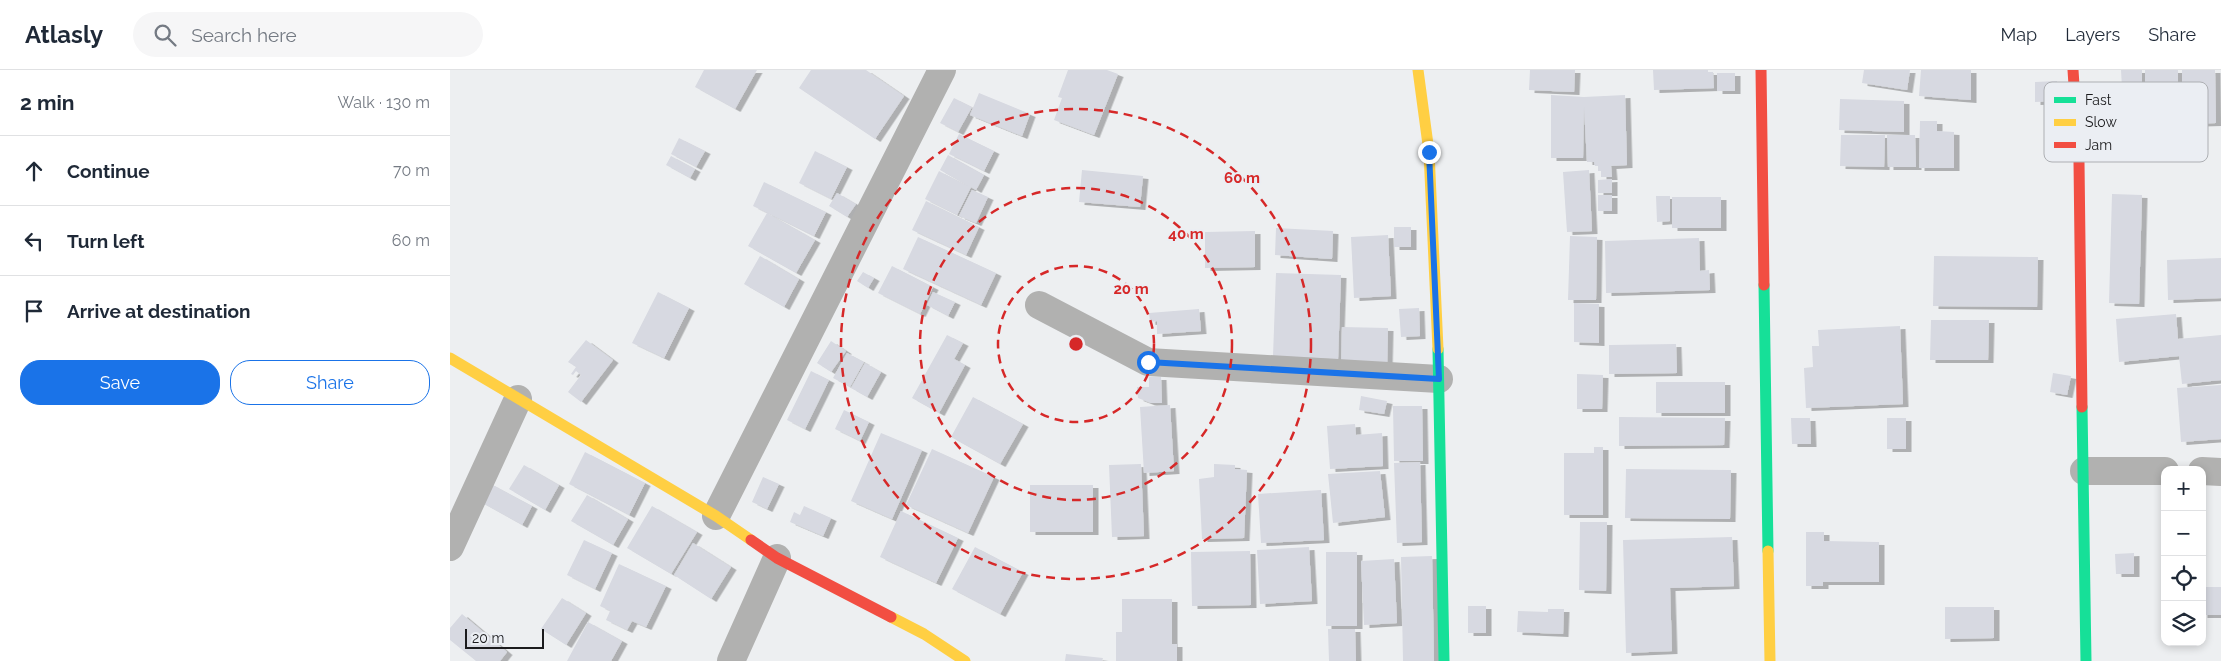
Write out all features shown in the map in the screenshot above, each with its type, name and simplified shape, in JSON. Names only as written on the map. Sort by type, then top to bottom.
[{"type":"street","points":[[716,516],[942,70]]},
{"type":"street","points":[[1418,70],[1429,152],[1439,379],[1444,661]]},
{"type":"street","points":[[1761,70],[1770,661]]},
{"type":"street","points":[[2079,162],[2086,661]]},
{"type":"street","points":[[1038,305],[1148,362],[1439,379]]},
{"type":"street","points":[[450,358],[716,516],[777,558],[924,634],[965,661]]},
{"type":"street","points":[[450,546],[518,399]]},
{"type":"street","points":[[2084,471],[2161,471]]},
{"type":"street","points":[[2206,472],[2221,472]]},
{"type":"street","points":[[731,661],[777,558]]},
{"type":"building","points":[[704,70],[757,70],[735,109],[695,87]]},
{"type":"building","points":[[811,70],[866,70],[904,96],[875,139],[799,88]]},
{"type":"building","points":[[1068,70],[1107,70],[1118,74],[1094,135],[1054,120],[1062,98],[1058,97]]},
{"type":"building","points":[[1530,70],[1575,70],[1574,92],[1529,90]]},
{"type":"building","points":[[1653,70],[1708,70],[1708,72],[1713,72],[1714,88],[1654,90]]},
{"type":"building","points":[[1864,70],[1910,70],[1907,90],[1862,83]]},
{"type":"building","points":[[1921,70],[1971,70],[1971,100],[1919,96]]},
{"type":"building","points":[[2121,70],[2142,70],[2142,82],[2122,82]]},
{"type":"building","points":[[2145,70],[2178,70],[2178,82],[2145,82]]},
{"type":"building","points":[[2182,70],[2215,70],[2216,123],[2208,123],[2208,82],[2182,82]]},
{"type":"building","points":[[1717,73],[1735,73],[1735,91],[1717,91]]},
{"type":"building","points":[[2057,81],[2044,82],[2044,102],[2035,102],[2035,82]]},
{"type":"building","points":[[979,93],[1030,114],[1022,136],[970,115]]},
{"type":"building","points":[[1551,95],[1584,97],[1625,95],[1627,165],[1611,166],[1612,177],[1601,177],[1601,171],[1598,171],[1598,166],[1595,166],[1594,162],[1587,162],[1584,107],[1583,158],[1551,158]]},
{"type":"building","points":[[954,98],[972,107],[958,132],[940,123]]},
{"type":"building","points":[[1840,99],[1904,101],[1904,132],[1839,130]]},
{"type":"building","points":[[1920,121],[1937,121],[1937,131],[1954,132],[1954,168],[1919,168]]},
{"type":"building","points":[[959,134],[994,151],[984,171],[949,154]]},
{"type":"building","points":[[1841,135],[1885,135],[1884,167],[1840,166]]},
{"type":"building","points":[[1887,135],[1915,135],[1916,167],[1888,167]]},
{"type":"building","points":[[679,138],[705,151],[696,167],[671,154]]},
{"type":"building","points":[[815,151],[847,167],[831,199],[799,183]]},
{"type":"building","points":[[948,155],[984,175],[976,190],[971,187],[957,215],[925,199],[939,171],[968,186],[940,170]]},
{"type":"building","points":[[671,156],[695,169],[690,178],[666,165]]},
{"type":"building","points":[[1082,170],[1143,176],[1140,207],[1079,202]]},
{"type":"building","points":[[1589,170],[1592,231],[1567,232],[1563,172]]},
{"type":"building","points":[[1612,179],[1612,193],[1598,193],[1598,180]]},
{"type":"building","points":[[764,182],[826,212],[814,236],[753,206]]},
{"type":"building","points":[[972,190],[988,197],[976,223],[959,216]]},
{"type":"building","points":[[837,193],[856,204],[847,217],[829,206]]},
{"type":"building","points":[[2112,194],[2142,195],[2139,304],[2109,303]]},
{"type":"building","points":[[1598,195],[1612,195],[1612,211],[1598,211]]},
{"type":"building","points":[[1656,196],[1670,196],[1670,221],[1657,222]]},
{"type":"building","points":[[1672,197],[1721,197],[1721,228],[1672,228]]},
{"type":"building","points":[[926,201],[979,227],[966,255],[912,230]]},
{"type":"building","points":[[767,213],[815,240],[796,273],[748,246]]},
{"type":"building","points":[[1394,227],[1411,227],[1411,247],[1394,247]]},
{"type":"building","points":[[1276,228],[1333,231],[1332,259],[1275,255]]},
{"type":"building","points":[[1255,231],[1255,267],[1205,268],[1205,232]]},
{"type":"building","points":[[1388,235],[1391,296],[1354,298],[1351,237]]},
{"type":"building","points":[[1570,236],[1597,237],[1596,300],[1568,300]]},
{"type":"building","points":[[918,237],[996,273],[981,305],[903,269]]},
{"type":"building","points":[[1699,238],[1700,271],[1709,270],[1710,290],[1606,293],[1605,241]]},
{"type":"building","points":[[760,256],[799,279],[784,307],[744,284]]},
{"type":"building","points":[[1934,256],[2038,257],[2037,307],[1933,306]]},
{"type":"building","points":[[2221,258],[2221,298],[2168,300],[2167,260]]},
{"type":"building","points":[[892,266],[933,287],[920,314],[878,293]]},
{"type":"building","points":[[863,272],[874,278],[868,288],[857,281]]},
{"type":"building","points":[[1276,273],[1341,275],[1338,359],[1273,356]]},
{"type":"building","points":[[658,292],[689,308],[664,358],[632,343]]},
{"type":"building","points":[[933,292],[955,302],[948,316],[927,305]]},
{"type":"building","points":[[1574,303],[1599,304],[1599,343],[1574,342]]},
{"type":"building","points":[[1419,308],[1420,336],[1401,337],[1399,309]]},
{"type":"building","points":[[1199,309],[1201,331],[1157,334],[1157,321],[1150,322],[1149,313]]},
{"type":"building","points":[[2176,314],[2178,339],[2221,335],[2221,380],[2182,384],[2179,356],[2119,362],[2116,319]]},
{"type":"building","points":[[1931,320],[1989,320],[1988,360],[1930,360]]},
{"type":"building","points":[[1900,326],[1903,404],[1806,408],[1804,368],[1813,367],[1812,346],[1819,346],[1818,330]]},
{"type":"building","points":[[1342,327],[1388,328],[1387,368],[1341,367]]},
{"type":"building","points":[[947,335],[963,343],[954,359],[965,365],[939,413],[912,398]]},
{"type":"building","points":[[586,340],[613,360],[581,402],[568,392],[581,375],[576,371],[573,375],[571,374],[576,367],[568,362]]},
{"type":"building","points":[[831,341],[846,351],[831,372],[817,363]]},
{"type":"building","points":[[1676,344],[1677,373],[1609,374],[1609,345]]},
{"type":"building","points":[[847,353],[864,362],[850,387],[833,378]]},
{"type":"building","points":[[865,363],[881,372],[867,397],[851,388]]},
{"type":"building","points":[[811,371],[829,380],[805,429],[787,420]]},
{"type":"building","points":[[2053,373],[2071,376],[2067,395],[2050,392]]},
{"type":"building","points":[[1577,374],[1603,375],[1602,409],[1577,409]]},
{"type":"building","points":[[1149,377],[1161,377],[1162,403],[1151,403],[1138,398],[1137,387],[1149,387]]},
{"type":"building","points":[[1656,382],[1725,382],[1725,413],[1656,413]]},
{"type":"building","points":[[2221,385],[2221,439],[2181,442],[2177,388]]},
{"type":"building","points":[[1361,396],[1387,401],[1384,414],[1359,410]]},
{"type":"building","points":[[973,397],[1023,424],[1000,464],[951,437]]},
{"type":"building","points":[[1170,405],[1174,471],[1144,473],[1140,407]]},
{"type":"building","points":[[1393,406],[1422,406],[1423,461],[1394,461]]},
{"type":"building","points":[[844,410],[869,422],[860,441],[835,429]]},
{"type":"building","points":[[1619,417],[1725,418],[1724,445],[1619,446]]},
{"type":"building","points":[[1791,418],[1810,418],[1811,444],[1792,444]]},
{"type":"building","points":[[1887,418],[1906,418],[1906,449],[1887,449]]},
{"type":"building","points":[[1355,424],[1356,435],[1382,433],[1383,466],[1330,469],[1327,426]]},
{"type":"building","points":[[881,433],[922,450],[892,519],[851,501]]},
{"type":"building","points":[[1594,447],[1603,447],[1603,515],[1564,515],[1564,453],[1594,453]]},
{"type":"building","points":[[932,449],[994,477],[968,533],[906,505]]},
{"type":"building","points":[[585,452],[645,483],[629,515],[569,484]]},
{"type":"building","points":[[1420,462],[1422,542],[1397,543],[1394,463]]},
{"type":"building","points":[[1141,464],[1144,536],[1112,537],[1109,465]]},
{"type":"building","points":[[1214,464],[1235,465],[1235,469],[1247,470],[1244,538],[1202,539],[1199,479],[1214,477]]},
{"type":"building","points":[[524,465],[559,485],[545,510],[509,489]]},
{"type":"building","points":[[1626,469],[1731,470],[1730,519],[1625,518]]},
{"type":"building","points":[[1380,471],[1385,517],[1333,523],[1328,474]]},
{"type":"building","points":[[763,477],[779,484],[767,509],[752,502]]},
{"type":"building","points":[[489,483],[532,506],[522,525],[479,501]]},
{"type":"building","points":[[1030,485],[1093,485],[1093,532],[1030,532]]},
{"type":"building","points":[[1321,490],[1324,540],[1261,543],[1258,494]]},
{"type":"building","points":[[587,495],[628,519],[613,545],[571,521]]},
{"type":"building","points":[[652,506],[697,532],[671,574],[627,548]]},
{"type":"building","points":[[804,506],[831,518],[823,536],[790,522],[794,512],[800,515]]},
{"type":"building","points":[[901,511],[958,538],[936,583],[880,557]]},
{"type":"building","points":[[1580,522],[1607,522],[1606,591],[1579,590]]},
{"type":"building","points":[[1806,532],[1824,532],[1824,541],[1879,542],[1879,582],[1823,582],[1823,586],[1806,586]]},
{"type":"building","points":[[1732,537],[1734,586],[1670,588],[1672,651],[1626,653],[1623,540]]},
{"type":"building","points":[[584,540],[612,553],[595,589],[567,575]]},
{"type":"building","points":[[693,543],[731,567],[711,599],[674,575]]},
{"type":"building","points":[[975,547],[1023,572],[1000,614],[952,589]]},
{"type":"building","points":[[1309,547],[1312,601],[1260,604],[1257,550]]},
{"type":"building","points":[[1250,551],[1251,605],[1192,606],[1191,552]]},
{"type":"building","points":[[1326,552],[1357,552],[1357,626],[1326,626]]},
{"type":"building","points":[[2134,553],[2134,574],[2116,574],[2115,554]]},
{"type":"building","points":[[1432,556],[1434,661],[1403,661],[1401,557]]},
{"type":"building","points":[[1394,559],[1397,623],[1364,625],[1361,561]]},
{"type":"building","points":[[619,564],[666,586],[646,627],[632,621],[627,630],[606,620],[610,611],[600,606]]},
{"type":"building","points":[[2206,587],[2221,587],[2221,615],[2206,615]]},
{"type":"building","points":[[562,598],[586,613],[566,645],[541,629]]},
{"type":"building","points":[[1122,599],[1172,599],[1172,644],[1177,644],[1177,661],[1116,661],[1116,632],[1122,632]]},
{"type":"building","points":[[1468,606],[1486,606],[1486,633],[1468,633]]},
{"type":"building","points":[[1945,607],[1994,607],[1994,638],[1945,639]]},
{"type":"building","points":[[1548,609],[1564,609],[1563,634],[1517,632],[1518,611],[1548,612]]},
{"type":"building","points":[[462,614],[507,652],[500,661],[476,661],[450,640],[450,628]]},
{"type":"building","points":[[588,622],[622,641],[611,661],[567,661]]},
{"type":"building","points":[[1328,629],[1355,629],[1356,661],[1329,661]]},
{"type":"building","points":[[1066,654],[1103,658],[1102,661],[1065,661]]},
{"type":"traffic: fast","points":[[1764,285],[1768,551]]},
{"type":"traffic: fast","points":[[1438,349],[1444,661]]},
{"type":"traffic: fast","points":[[2082,407],[2086,661]]},
{"type":"traffic: slow","points":[[1418,70],[1429,152],[1438,349]]},
{"type":"traffic: slow","points":[[450,358],[716,516],[751,540]]},
{"type":"traffic: slow","points":[[1768,551],[1770,661]]},
{"type":"traffic: slow","points":[[891,617],[924,634],[965,661]]},
{"type":"traffic: jam","points":[[1761,70],[1764,285]]},
{"type":"traffic: jam","points":[[2073,70],[2074,82]]},
{"type":"traffic: jam","points":[[2079,162],[2082,407]]},
{"type":"traffic: jam","points":[[751,540],[777,558],[891,617]]},
{"type":"route","points":[[1148,362],[1439,379],[1429,152]]}]
